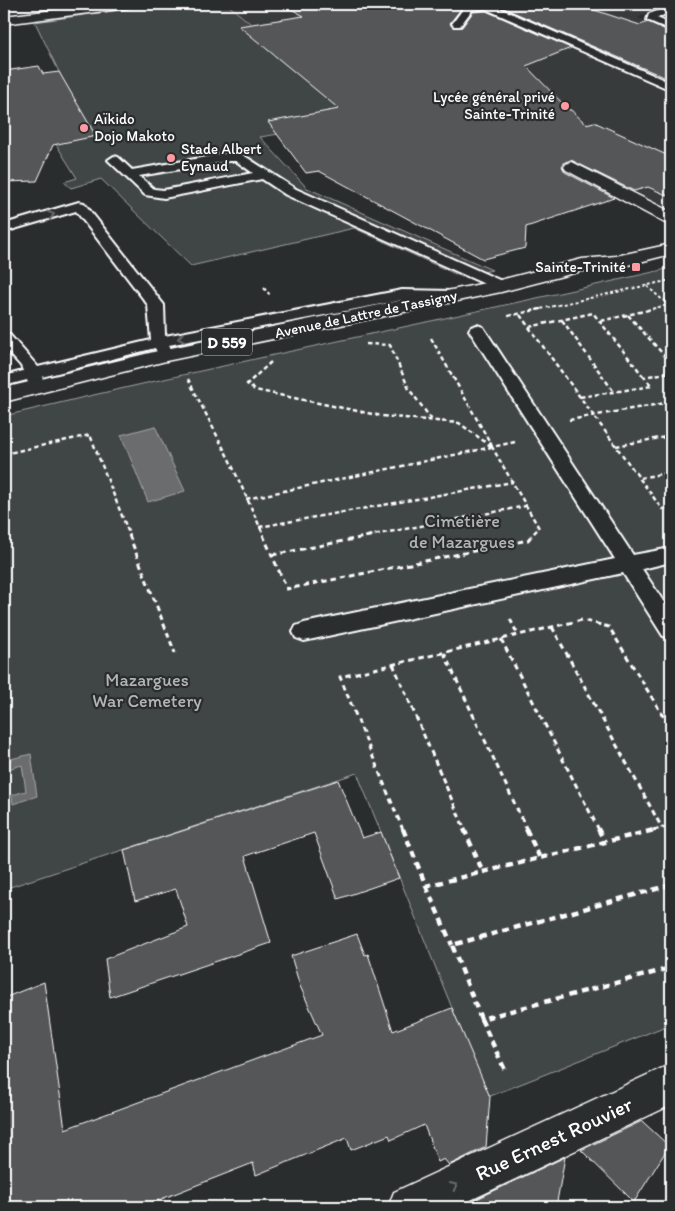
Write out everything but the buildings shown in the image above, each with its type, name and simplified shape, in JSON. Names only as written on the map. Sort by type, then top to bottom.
[{"type":"main road","points":[[4,20],[127,4]]},
{"type":"main road","points":[[572,167],[671,219]]},
{"type":"main road","name":"Avenue de Lattre de Tassigny","points":[[582,264],[608,250],[671,234]]},
{"type":"main road","name":"Avenue de Lattre de Tassigny","points":[[4,395],[35,379],[163,349],[453,296],[501,286],[582,264],[616,262],[671,249]]},
{"type":"main road","name":"Rue Ernest Rouvier","points":[[410,1207],[671,1084]]},
{"type":"lane","points":[[457,24],[469,7],[487,6],[671,88]]},
{"type":"lane","points":[[671,9],[652,16],[652,20],[671,27]]},
{"type":"lane","points":[[130,174],[229,157],[239,158],[291,192],[501,286]]},
{"type":"lane","points":[[114,160],[150,192],[164,194],[264,174]]},
{"type":"lane","points":[[4,228],[79,206],[156,305],[157,336],[163,349]]},
{"type":"lane","points":[[477,330],[671,630]]},
{"type":"lane","points":[[4,338],[29,365],[35,379],[4,380]]},
{"type":"lane","points":[[304,632],[671,555]]},
{"type":"path","points":[[508,316],[520,315],[671,280]]},
{"type":"path","points":[[647,286],[668,305],[671,311]]},
{"type":"path","points":[[663,300],[671,299]]},
{"type":"path","points":[[601,320],[668,305]]},
{"type":"path","points":[[529,327],[593,313],[601,320],[652,386],[580,397]]},
{"type":"path","points":[[520,315],[662,509],[671,507]]},
{"type":"path","points":[[628,315],[671,363]]},
{"type":"path","points":[[562,320],[614,392]]},
{"type":"path","points":[[188,379],[287,589],[528,540],[539,528],[432,338]]},
{"type":"path","points":[[360,345],[369,343],[390,345],[409,389],[432,420]]},
{"type":"path","points":[[280,361],[271,362],[265,369],[255,372],[246,384],[255,390],[382,416],[459,423],[492,447]]},
{"type":"path","points":[[644,376],[671,372]]},
{"type":"path","points":[[246,499],[492,447],[594,415],[671,402]]},
{"type":"path","points":[[4,454],[90,434],[175,654]]},
{"type":"path","points":[[616,446],[671,436]]},
{"type":"path","points":[[640,478],[671,472]]},
{"type":"path","points":[[259,527],[513,482]]},
{"type":"path","points":[[271,555],[526,506]]},
{"type":"path","points":[[505,1070],[481,1019],[340,677],[582,620],[609,627],[671,729]]},
{"type":"path","points":[[552,627],[662,828]]},
{"type":"path","points":[[501,639],[605,842]]},
{"type":"path","points":[[444,652],[540,858]]},
{"type":"path","points":[[392,664],[483,872]]},
{"type":"path","points":[[426,886],[671,826]]},
{"type":"path","points":[[452,945],[671,885]]},
{"type":"path","points":[[481,1019],[671,968]]},
{"type":"shaded area","name":"Lycée général privé Sainte-Trinité","points":[[227,4],[648,4],[637,8],[649,12],[638,18],[671,30],[669,35],[671,36],[671,206],[667,208],[472,113],[371,121]]},
{"type":"shaded area","points":[[155,426],[185,491],[148,502],[121,435]]},
{"type":"shaded area","points":[[31,754],[37,796],[13,804],[12,795],[26,791],[22,765],[8,769],[7,760]]},
{"type":"green space","name":"Stade Albert Eynaud","points":[[163,4],[227,4],[367,120],[260,137],[307,188],[492,270],[462,277],[354,228],[191,266],[101,179],[71,188],[64,182],[77,178],[36,112],[60,74],[35,22]]},
{"type":"green space","name":"Cimetière de Mazargues","points":[[671,268],[671,1024],[488,1097],[357,773],[4,889],[4,416]]},
{"type":"place","name":"Lycée général privé Sainte-Trinité","points":[[565,106]]},
{"type":"place","name":"Aïkido Dojo Makoto","points":[[84,128]]},
{"type":"place","name":"Stade Albert Eynaud","points":[[171,158]]},
{"type":"place","name":"Sainte-Trinité","points":[[636,267]]},
{"type":"park label","name":"Mazargues War Cemetery","points":[[147,690]]}]
